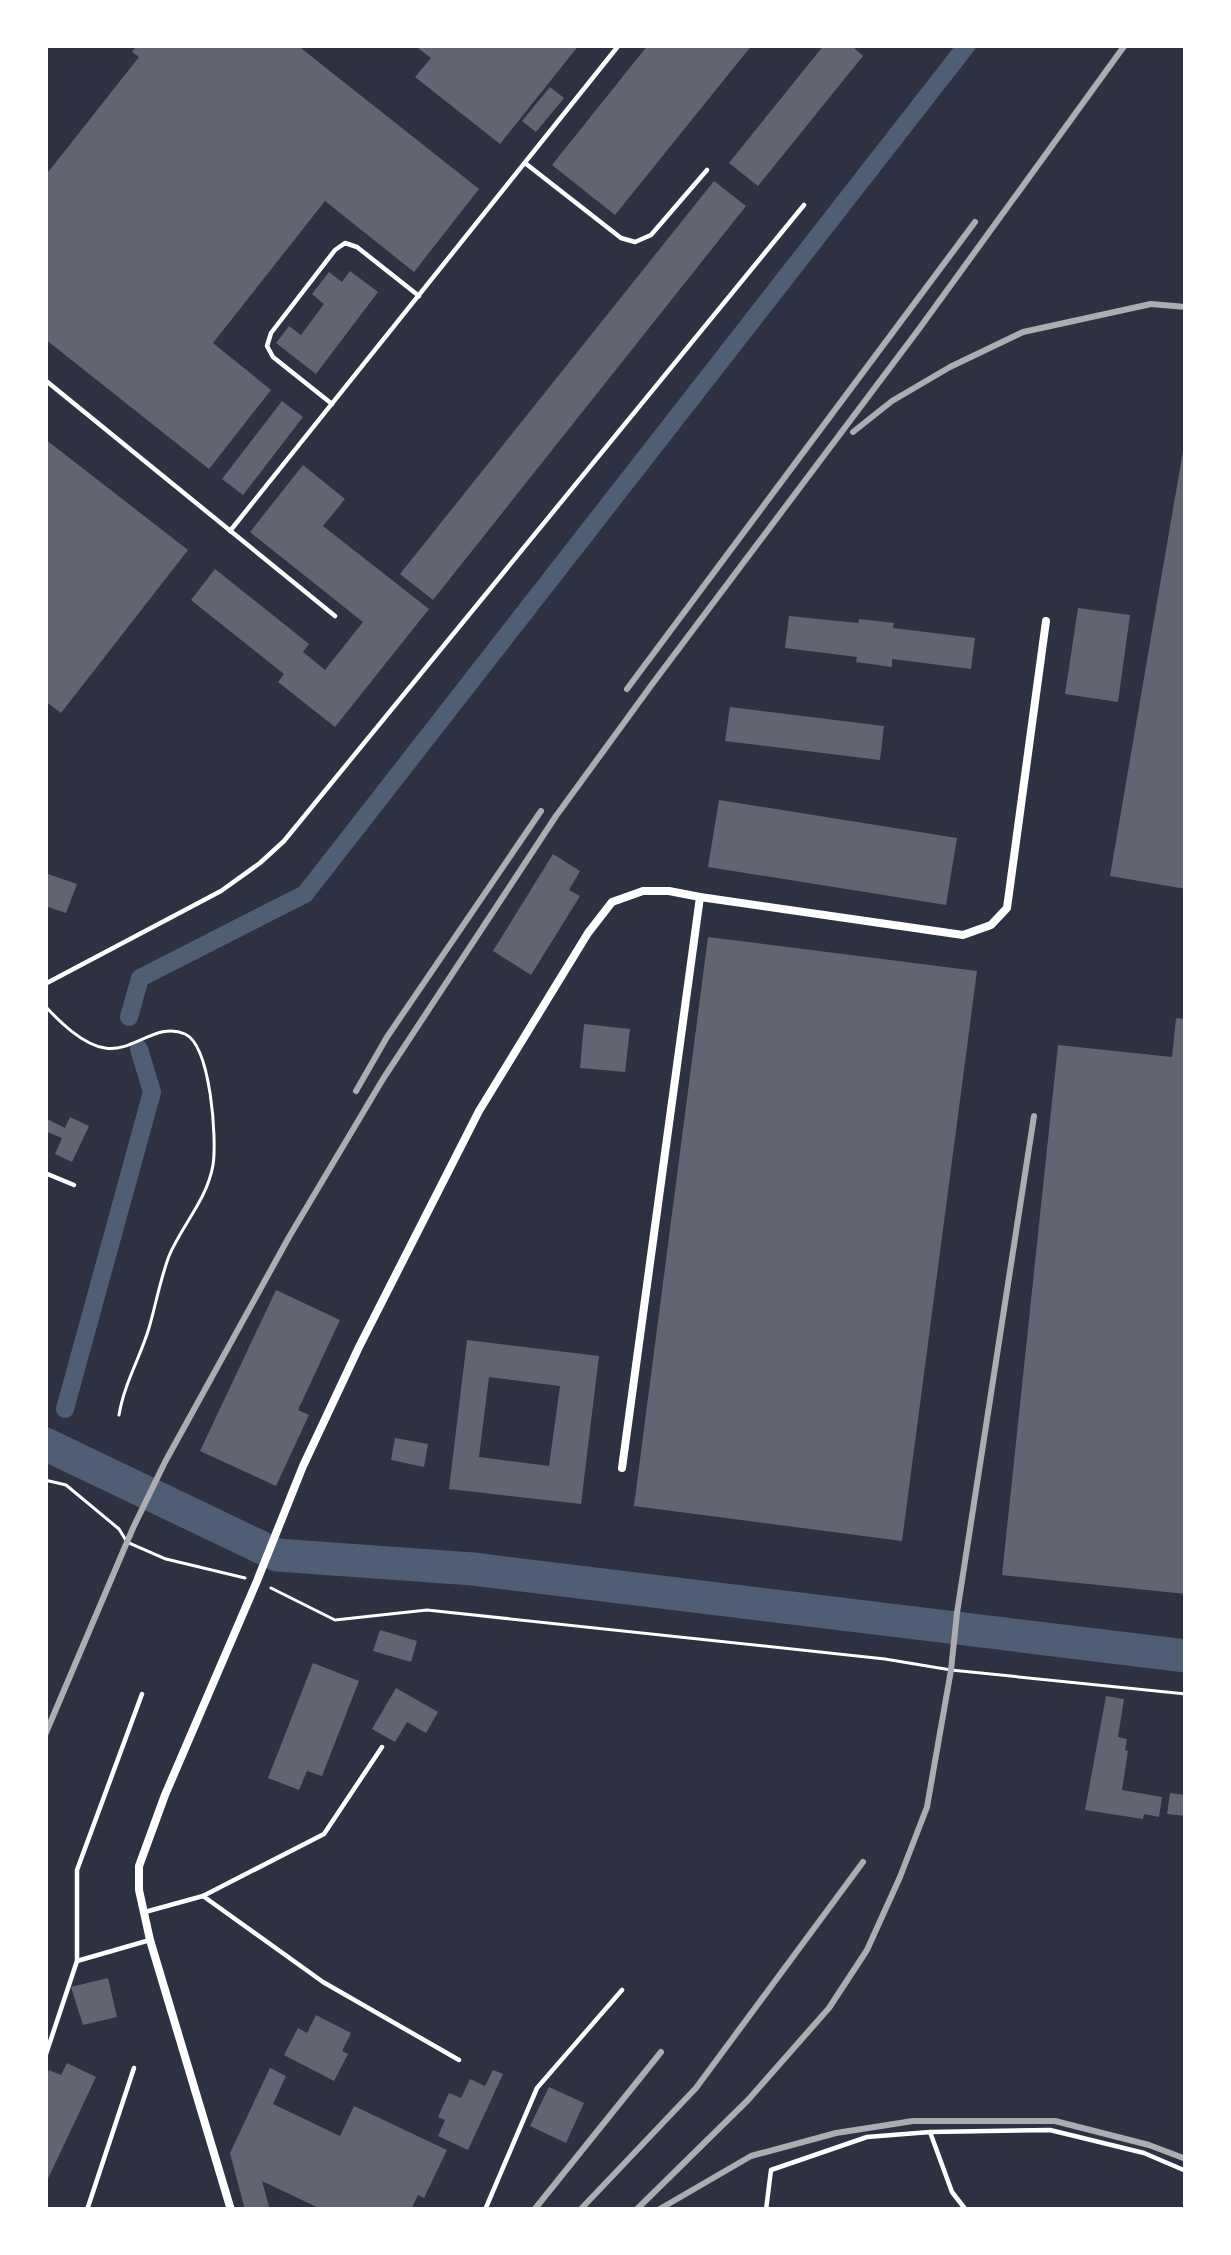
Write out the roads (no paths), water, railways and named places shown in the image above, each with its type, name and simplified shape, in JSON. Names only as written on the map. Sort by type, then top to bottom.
[{"type":"street","points":[[231,2210],[150,1940],[139,1866],[303,1466],[433,1200],[479,1111],[588,933],[612,902],[643,891],[669,891],[964,935],[992,926],[1007,908],[1046,621]]},
{"type":"street","points":[[622,1468],[700,898]]},
{"type":"lane","points":[[230,531],[619,45]]},
{"type":"lane","points":[[525,163],[621,238],[635,242],[651,235],[706,170]]},
{"type":"lane","points":[[45,984],[221,891],[284,842],[804,205]]},
{"type":"lane","points":[[332,404],[273,357],[267,346],[271,333],[335,250],[345,243],[357,247],[419,296]]},
{"type":"lane","points":[[45,380],[334,616]]},
{"type":"lane","points":[[45,1173],[74,1185]]},
{"type":"lane","points":[[45,2056],[77,1961],[76,1870],[142,1694]]},
{"type":"lane","points":[[144,1912],[203,1896],[324,1834],[382,1747]]},
{"type":"lane","points":[[203,1896],[323,1982],[459,2060]]},
{"type":"lane","points":[[77,1961],[150,1940]]},
{"type":"lane","points":[[485,2210],[537,2088],[622,1990]]},
{"type":"lane","points":[[87,2210],[134,2068]]},
{"type":"lane","points":[[766,2210],[771,2170],[867,2137],[1050,2130],[1144,2153],[1186,2171]]},
{"type":"lane","points":[[930,2132],[952,2192],[967,2210]]},
{"type":"waterway","points":[[129,1017],[140,978],[305,894],[967,45]]},
{"type":"waterway","points":[[65,1409],[152,1092],[139,1049]]},
{"type":"waterway","points":[[45,1444],[277,1555],[473,1569],[1186,1656]]},
{"type":"railway","points":[[45,1735],[165,1462],[383,1079],[556,816],[1125,45]]},
{"type":"railway","points":[[627,689],[975,222]]},
{"type":"railway","points":[[853,432],[892,401],[1023,332],[1151,304],[1186,307]]},
{"type":"railway","points":[[356,1091],[387,1037],[541,811]]},
{"type":"railway","points":[[636,2210],[748,2100],[829,2008],[867,1950],[927,1807],[1034,1116]]},
{"type":"railway","points":[[580,2210],[696,2088],[863,1862]]},
{"type":"railway","points":[[534,2210],[661,2052]]},
{"type":"railway","points":[[658,2210],[751,2156],[836,2133],[913,2121],[1055,2121],[1186,2159]]}]
